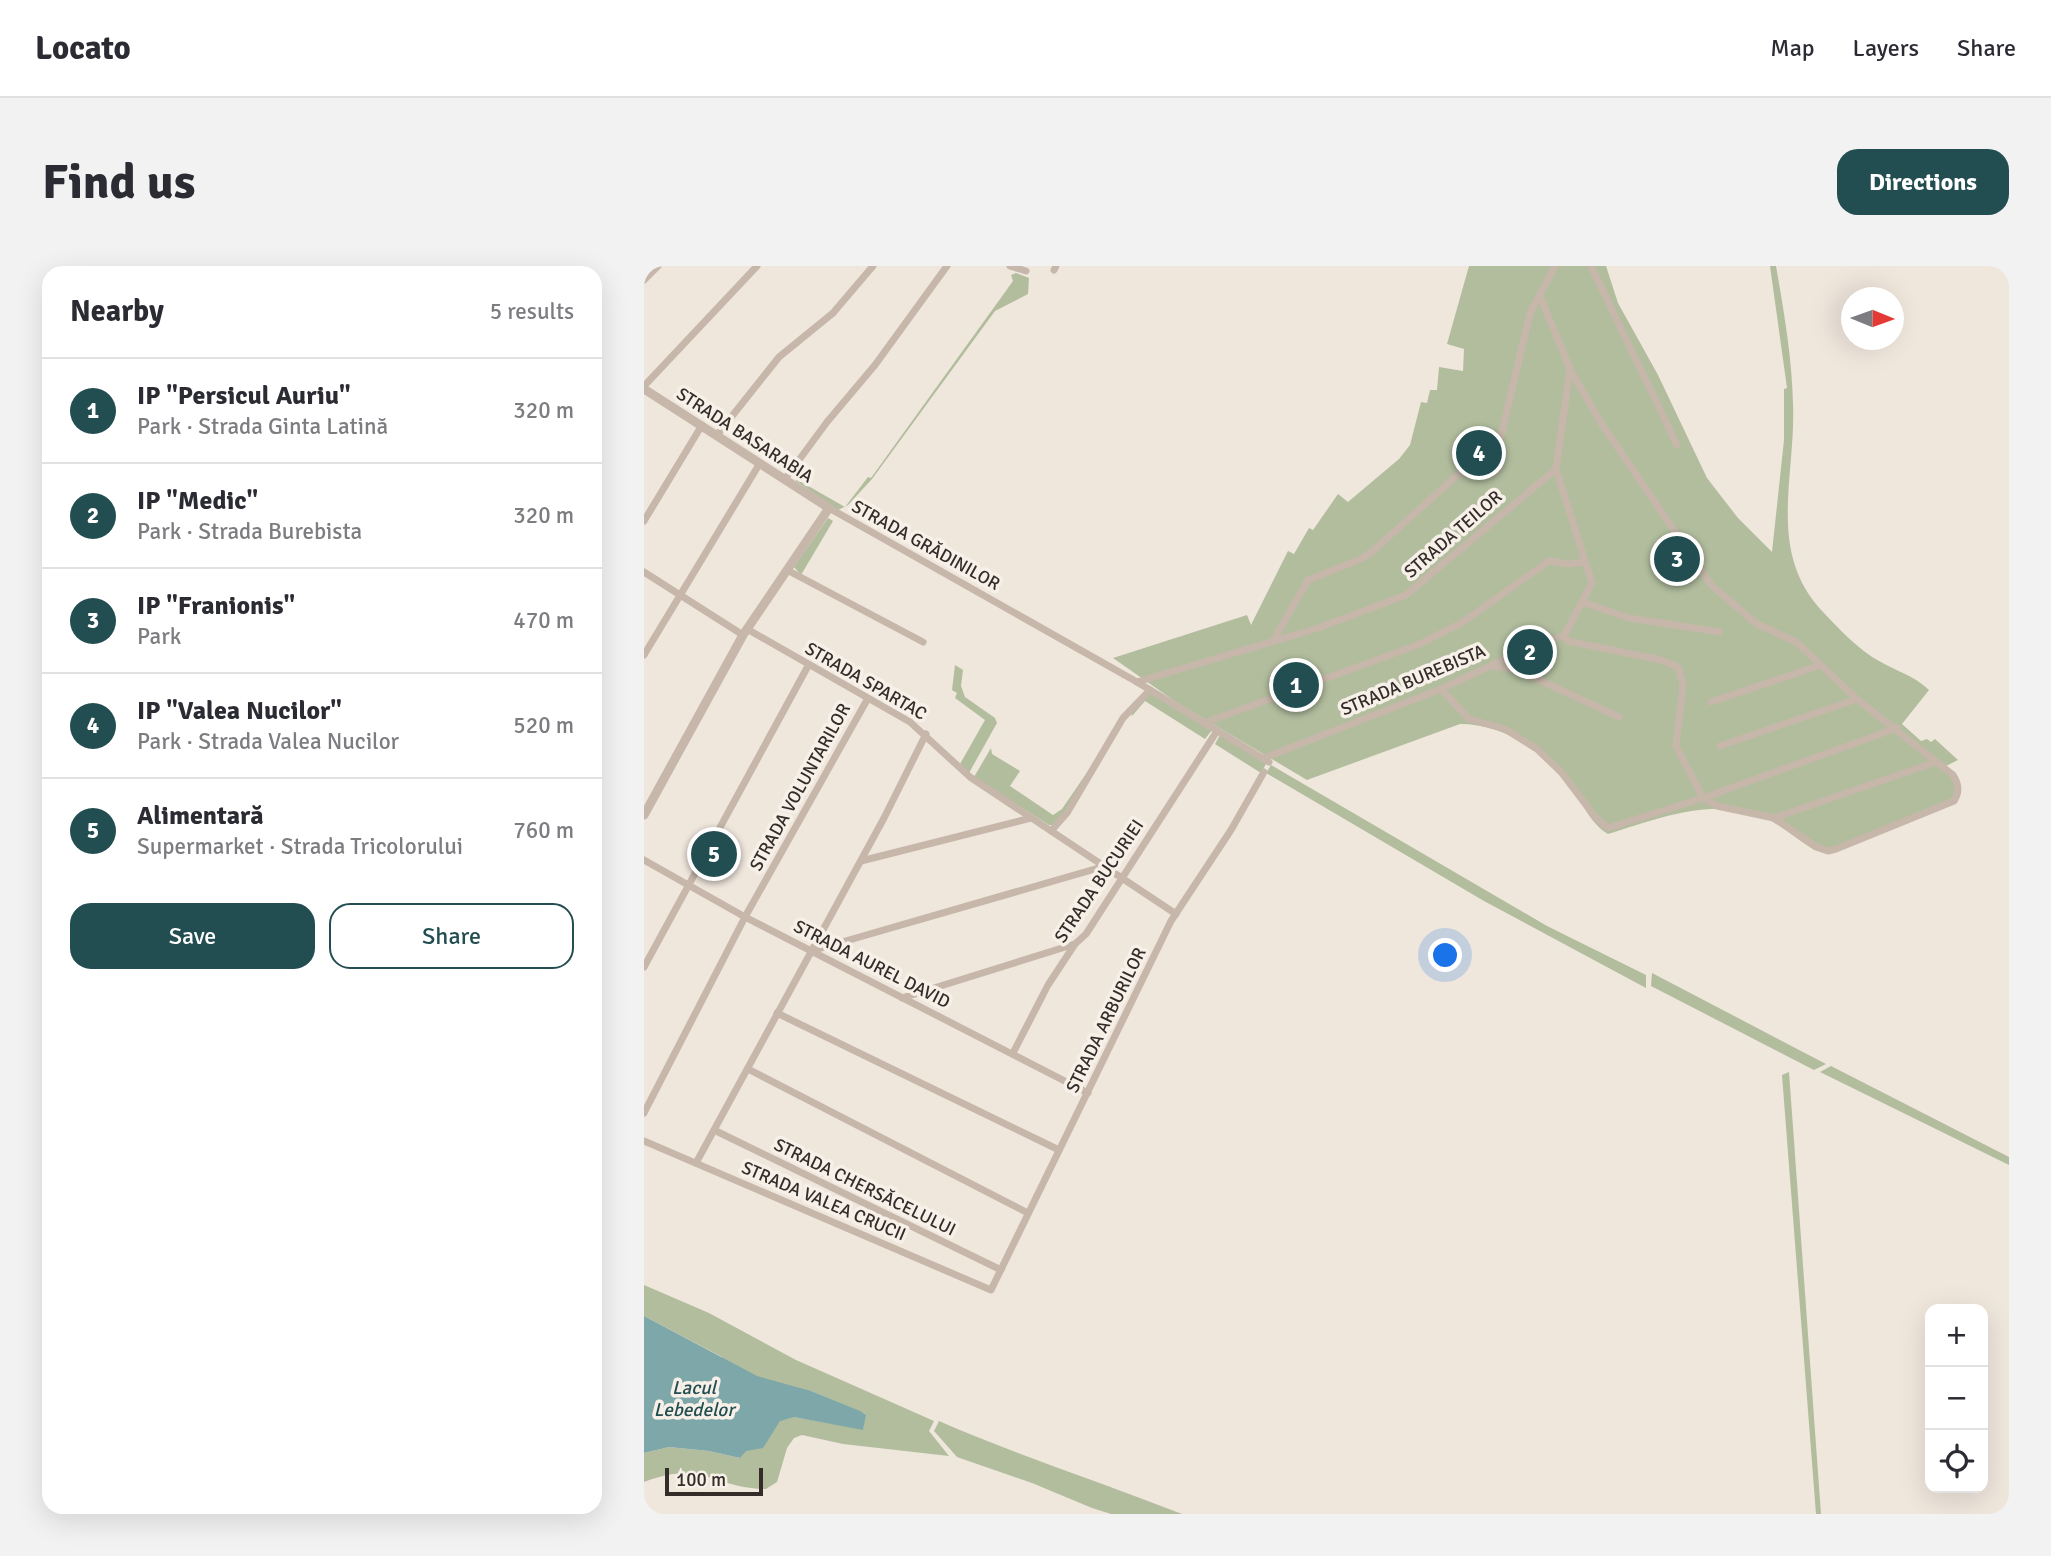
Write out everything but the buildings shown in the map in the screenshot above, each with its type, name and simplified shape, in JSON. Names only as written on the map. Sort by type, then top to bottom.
[{"type":"street","points":[[644,280],[658,266]]},
{"type":"street","points":[[644,387],[757,266]]},
{"type":"street","points":[[717,435],[779,357],[832,313],[873,266]]},
{"type":"street","points":[[785,479],[827,422],[875,365],[947,266]]},
{"type":"street","points":[[1010,266],[1026,271]]},
{"type":"street","points":[[1591,266],[1677,445]]},
{"type":"street","points":[[1273,640],[1308,580],[1361,559],[1374,550],[1501,436],[1523,334],[1552,267]]},
{"type":"street","points":[[1540,296],[1570,369],[1601,423],[1712,586],[1757,624],[1796,642],[1857,699],[1897,728],[1936,762],[1957,781],[1958,792],[1954,801],[1836,849],[1822,850],[1774,818],[1717,806],[1703,798],[1676,746],[1683,685],[1678,667],[1661,660],[1568,641],[1564,636],[1592,583],[1556,468],[1570,369]]},
{"type":"street","name":"STRADA BASARABIA","points":[[644,387],[829,508]]},
{"type":"street","points":[[644,522],[702,425]]},
{"type":"street","points":[[644,655],[760,463]]},
{"type":"street","name":"STRADA TEILOR","points":[[1137,682],[1318,628],[1413,591],[1556,468]]},
{"type":"street","name":"STRADA GRĂDINILOR","points":[[644,815],[745,632],[829,508],[1137,682],[1266,760]]},
{"type":"street","points":[[1204,723],[1430,640],[1463,622],[1549,561],[1573,564],[1585,562]]},
{"type":"street","points":[[787,570],[923,642]]},
{"type":"street","name":"STRADA SPARTAC","points":[[644,572],[926,734],[970,777],[1119,879],[1176,914]]},
{"type":"street","points":[[1582,601],[1629,618],[1720,632]]},
{"type":"street","name":"STRADA BUREBISTA","points":[[1266,760],[1441,689],[1508,656],[1564,636]]},
{"type":"street","points":[[1508,656],[1510,667]]},
{"type":"street","points":[[1711,702],[1821,665]]},
{"type":"street","points":[[644,967],[808,666]]},
{"type":"street","points":[[1489,666],[1510,667],[1619,717]]},
{"type":"street","points":[[1441,689],[1469,719],[1505,729],[1537,748],[1561,772],[1605,828],[1703,798],[1897,728]]},
{"type":"street","points":[[1051,831],[1067,813],[1123,718],[1150,690]]},
{"type":"street","name":"STRADA VOLUNTARILOR","points":[[644,1113],[745,917],[867,699]]},
{"type":"street","points":[[1720,746],[1857,699]]},
{"type":"street","name":"STRADA BUCURIEI","points":[[1013,1052],[1048,985],[1074,944],[1086,934],[1217,730]]},
{"type":"street","points":[[696,1163],[716,1131],[926,734]]},
{"type":"street","points":[[1774,818],[1936,762]]},
{"type":"street","name":"STRADA ARBURILOR","points":[[991,1290],[1176,914],[1231,830],[1264,772]]},
{"type":"street","points":[[860,861],[1031,818]]},
{"type":"street","name":"STRADA AUREL DAVID","points":[[644,860],[745,917],[1013,1052],[1088,1093]]},
{"type":"street","points":[[810,951],[1102,867]]},
{"type":"street","points":[[902,998],[1074,944]]},
{"type":"street","points":[[777,1013],[1059,1150]]},
{"type":"street","points":[[748,1069],[1028,1213]]},
{"type":"street","name":"STRADA CHERSĂCELULUI","points":[[716,1131],[1001,1270]]},
{"type":"street","name":"STRADA VALEA CRUCII","points":[[644,1140],[991,1290]]},
{"type":"green space","points":[[1469,266],[1606,266],[1618,303],[1658,375],[1707,478],[1738,518],[1772,552],[1784,440],[1784,389],[1787,388],[1770,266],[1776,266],[1792,386],[1793,432],[1788,513],[1789,539],[1795,565],[1805,589],[1849,638],[1871,656],[1912,677],[1929,690],[1902,724],[1921,741],[1927,739],[1931,742],[1935,739],[1958,760],[1946,766],[1960,795],[1827,854],[1812,848],[1771,821],[1730,809],[1689,811],[1608,834],[1593,820],[1551,765],[1510,735],[1494,729],[1460,724],[1307,780],[1176,702],[1113,658],[1247,615],[1251,625],[1288,551],[1294,554],[1309,528],[1313,530],[1338,494],[1348,502],[1399,459],[1410,445],[1421,402],[1427,403],[1430,390],[1437,390],[1439,367],[1463,371],[1464,349],[1447,344]]},
{"type":"green space","points":[[1016,273],[1029,278],[1028,294],[995,311],[872,479],[846,506],[868,477],[871,478],[1013,281],[1011,275]]},
{"type":"green space","points":[[796,479],[845,507],[838,510]]},
{"type":"green space","points":[[828,518],[833,521],[801,575],[794,567]]},
{"type":"green space","points":[[955,665],[963,670],[961,686],[965,697],[995,718],[997,723],[969,773],[960,764],[985,720],[955,698],[957,693],[952,690]]},
{"type":"green space","points":[[1151,693],[1212,730],[1205,739],[1145,701],[1132,716],[1131,713]]},
{"type":"green space","points":[[1220,735],[1266,764],[1261,773],[1215,744]]},
{"type":"green space","points":[[991,748],[992,754],[1020,771],[1010,786],[1053,815],[1062,809],[1099,755],[1065,812],[1053,825],[1049,825],[974,777]]},
{"type":"green space","points":[[1271,765],[1547,926],[1646,975],[1646,988],[1484,901],[1266,773]]},
{"type":"green space","points":[[1652,973],[1826,1064],[1814,1070],[1651,986]]},
{"type":"green space","points":[[1831,1066],[2009,1157],[2009,1165],[1820,1072]]},
{"type":"green space","points":[[1789,1072],[1821,1514],[1816,1514],[1782,1075]]},
{"type":"green space","points":[[644,1285],[709,1313],[796,1360],[934,1421],[929,1431],[949,1456],[843,1444],[802,1435],[794,1438],[787,1448],[777,1482],[766,1489],[748,1488],[681,1473],[644,1482],[644,1453],[669,1447],[709,1451],[740,1458],[722,1357],[644,1316]],"holes":[[[811,1391],[865,1414],[863,1429],[794,1417]]]},
{"type":"green space","points":[[939,1421],[1182,1514],[1111,1514],[957,1457],[934,1431]]},
{"type":"water","name":"Lacul Lebedelor","points":[[644,1316],[757,1376],[811,1391],[860,1411],[866,1415],[863,1430],[794,1417],[780,1421],[763,1448],[746,1451],[740,1458],[709,1451],[669,1447],[644,1453]]},
{"type":"place","name":"IP \"Valea Nucilor\"","points":[[1479,453]]},
{"type":"place","name":"IP \"Franionis\"","points":[[1677,559]]},
{"type":"place","name":"IP \"Medic\"","points":[[1530,652]]},
{"type":"place","name":"IP \"Persicul Auriu\"","points":[[1296,685]]},
{"type":"place","name":"Alimentară","points":[[714,854]]}]
